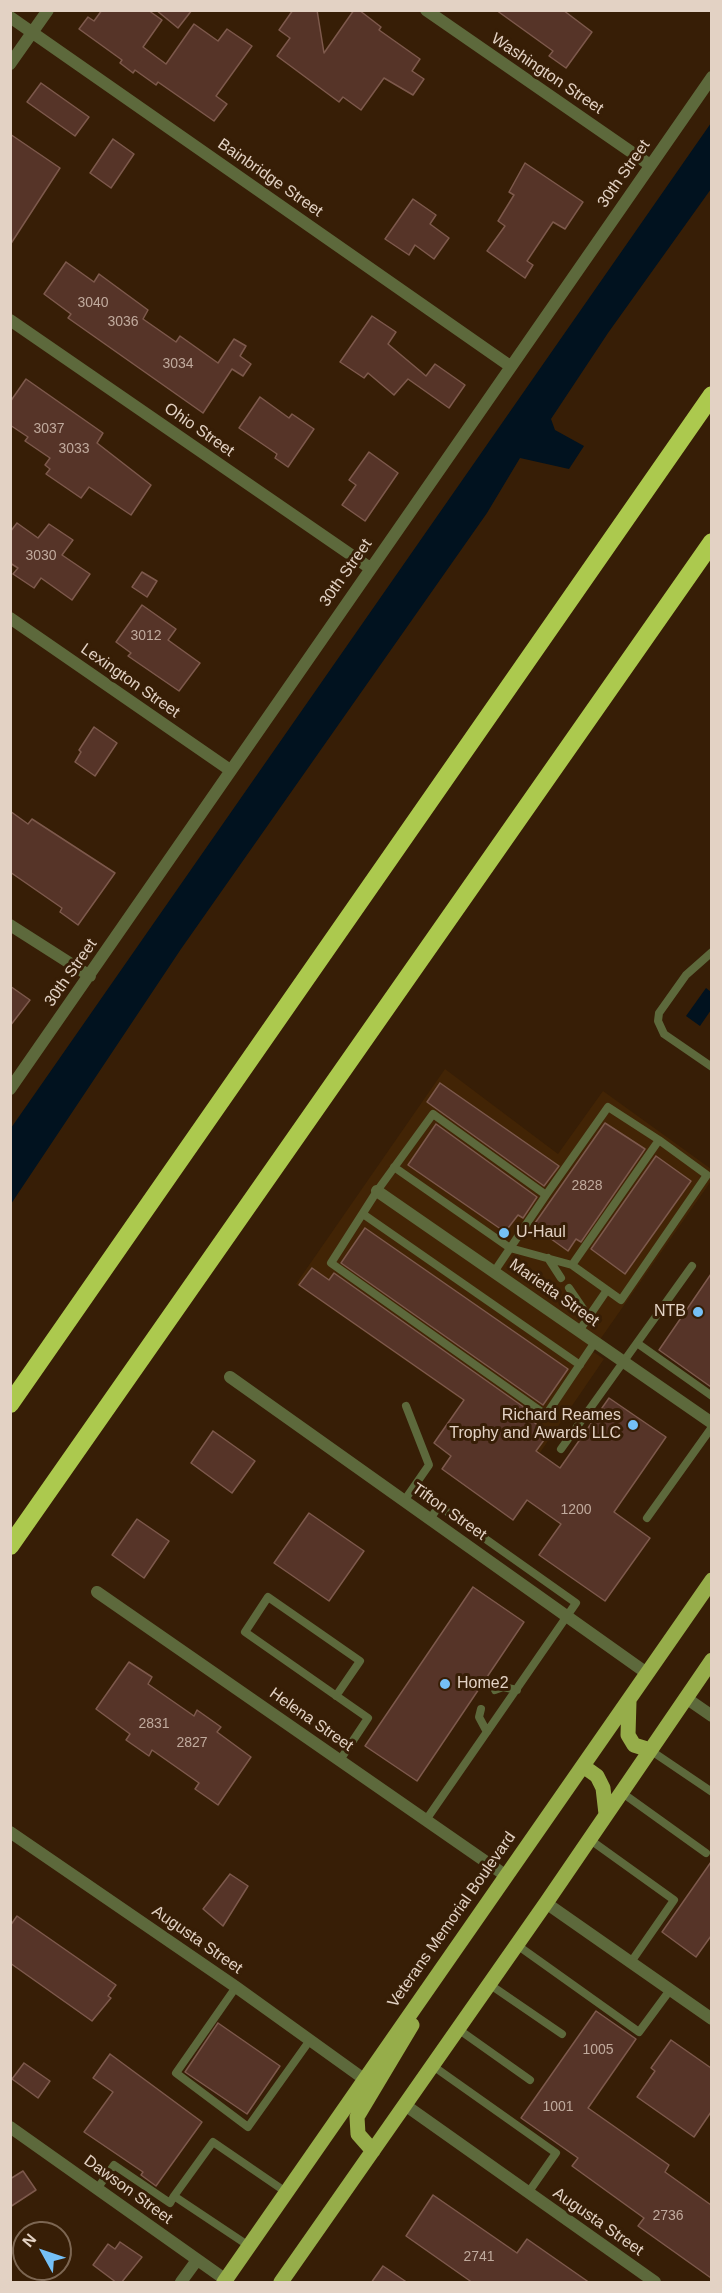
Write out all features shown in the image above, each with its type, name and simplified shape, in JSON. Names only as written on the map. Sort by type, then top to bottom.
[{"type":"highway","points":[[10,1404],[711,395]]},
{"type":"highway","points":[[10,1546],[711,542]]},
{"type":"main road","name":"Veterans Memorial Boulevard","points":[[225,2282],[363,2079],[648,1674],[711,1580]]},
{"type":"main road","points":[[281,2283],[710,1665]]},
{"type":"main road","points":[[629,1701],[628,1735],[634,1745],[650,1750]]},
{"type":"main road","points":[[582,1766],[597,1776],[600,1782],[606,1814]]},
{"type":"main road","points":[[373,2151],[358,2134],[357,2117],[410,2029],[438,1971]]},
{"type":"street","points":[[10,64],[48,10]]},
{"type":"street","name":"Washington Street","points":[[426,10],[650,165]]},
{"type":"street","name":"Bainbridge Street","points":[[10,17],[510,366]]},
{"type":"street","name":"30th Street","points":[[10,1089],[711,77]]},
{"type":"street","name":"Ohio Street","points":[[10,320],[370,568]]},
{"type":"street","name":"Lexington Street","points":[[10,618],[230,770]]},
{"type":"street","points":[[10,925],[90,976]]},
{"type":"street","name":"Marietta Street","points":[[378,1191],[711,1425]]},
{"type":"street","name":"Tifton Street","points":[[230,1377],[648,1674]]},
{"type":"street","name":"Helena Street","points":[[97,1592],[505,1875]]},
{"type":"street","points":[[686,1698],[711,1716]]},
{"type":"street","name":"Augusta Street","points":[[10,1832],[236,1987],[363,2079]]},
{"type":"street","points":[[546,1903],[711,2019]]},
{"type":"street","name":"Augusta Street","points":[[405,2105],[655,2283]]},
{"type":"street","name":"Dawson Street","points":[[10,2127],[225,2282]]},
{"type":"street","points":[[182,2283],[197,2260]]},
{"type":"lane","points":[[711,952],[686,975],[659,1013],[658,1021],[664,1034],[711,1067]]},
{"type":"lane","points":[[394,1167],[510,1248],[572,1264],[621,1300],[707,1175],[608,1107],[546,1195],[510,1248],[494,1272]]},
{"type":"lane","points":[[546,1195],[433,1114],[394,1167],[331,1263],[546,1415],[595,1342]]},
{"type":"lane","points":[[572,1264],[659,1140]]},
{"type":"lane","points":[[363,1214],[580,1365]]},
{"type":"lane","points":[[548,1258],[561,1278]]},
{"type":"lane","points":[[561,1449],[692,1266]]},
{"type":"lane","points":[[569,1288],[588,1317]]},
{"type":"lane","points":[[579,1331],[607,1290]]},
{"type":"lane","points":[[637,1343],[711,1396]]},
{"type":"lane","points":[[404,1501],[429,1465],[406,1406]]},
{"type":"lane","points":[[647,1518],[711,1425]]},
{"type":"lane","points":[[336,1696],[360,1661],[268,1597],[244,1632],[336,1696],[368,1718],[340,1760]]},
{"type":"lane","points":[[426,1820],[567,1617]]},
{"type":"lane","points":[[495,1690],[503,1687],[516,1690]]},
{"type":"lane","points":[[481,1709],[479,1717],[488,1732]]},
{"type":"lane","points":[[650,1750],[711,1792]]},
{"type":"lane","points":[[621,1792],[706,1853]]},
{"type":"lane","points":[[589,1839],[674,1900],[631,1962]]},
{"type":"lane","points":[[517,1945],[639,2032],[670,1990]]},
{"type":"lane","points":[[489,1984],[562,2034]]},
{"type":"lane","points":[[236,1987],[176,2073],[248,2127],[310,2040]]},
{"type":"lane","points":[[458,2029],[530,2080]]},
{"type":"lane","points":[[433,2066],[556,2153],[528,2193]]},
{"type":"lane","points":[[97,2189],[114,2165],[170,2203],[213,2142],[286,2192]]},
{"type":"lane","points":[[174,2196],[249,2246]]},
{"type":"shaded area","name":"U-Haul","points":[[445,1069],[558,1154],[603,1091],[711,1169],[711,1181],[592,1351],[604,1359],[539,1454],[296,1284]]},
{"type":"water","points":[[711,123],[711,189],[608,333],[551,419],[555,430],[584,446],[569,469],[520,458],[487,513],[181,949],[11,1204],[11,1128]]},
{"type":"water","points":[[706,988],[711,992],[711,1010],[700,1026],[686,1016]]},
{"type":"building","points":[[102,10],[148,10],[162,20],[143,47],[166,64],[194,24],[218,41],[227,29],[252,46],[216,96],[227,104],[214,121],[158,82],[156,85],[135,70],[133,73],[120,63],[122,60],[79,29],[88,17],[94,21]]},
{"type":"building","points":[[156,10],[192,10],[178,28]]},
{"type":"building","points":[[293,10],[317,10],[324,53],[354,10],[359,10],[381,27],[379,30],[420,59],[412,71],[424,79],[413,95],[384,78],[361,110],[343,97],[339,102],[277,56],[290,38],[279,30]]},
{"type":"building","points":[[496,10],[563,10],[592,32],[566,68],[549,56],[553,51]]},
{"type":"building","points":[[41,83],[89,117],[75,136],[27,102]]},
{"type":"building","points":[[10,134],[60,168],[10,245]]},
{"type":"building","points":[[113,139],[134,154],[111,188],[90,173]]},
{"type":"building","points":[[525,163],[583,202],[565,229],[553,222],[527,261],[533,265],[525,278],[487,251],[505,226],[498,221],[514,195],[509,192]]},
{"type":"building","points":[[413,199],[436,215],[430,224],[449,238],[434,259],[415,245],[409,255],[385,239]]},
{"type":"building","points":[[66,262],[94,282],[99,274],[148,310],[143,319],[176,342],[180,336],[218,363],[234,339],[246,346],[240,356],[251,364],[243,376],[232,369],[203,413],[68,318],[71,314],[44,294]]},
{"type":"building","points":[[372,316],[396,332],[388,344],[426,376],[435,364],[465,385],[449,408],[408,379],[394,395],[368,373],[364,378],[340,362]]},
{"type":"building","points":[[26,379],[103,433],[97,443],[151,485],[131,515],[89,487],[81,498],[46,474],[50,469],[45,465],[50,458],[25,441],[28,437],[10,425],[10,402]]},
{"type":"building","points":[[260,397],[289,418],[292,414],[314,429],[288,467],[275,458],[277,454],[239,428]]},
{"type":"building","points":[[369,452],[398,473],[365,521],[342,505],[356,485],[349,480]]},
{"type":"building","points":[[17,523],[38,538],[49,524],[73,540],[62,555],[90,574],[72,600],[41,578],[34,588],[13,574],[18,568],[10,563],[10,532]]},
{"type":"building","points":[[142,572],[157,581],[147,597],[132,587]]},
{"type":"building","points":[[142,605],[176,629],[168,640],[200,663],[179,691],[128,656],[131,653],[116,642]]},
{"type":"building","points":[[94,727],[117,743],[95,776],[75,762],[81,752],[79,750]]},
{"type":"building","points":[[10,811],[28,824],[32,819],[115,873],[78,925],[60,912],[62,908],[10,872]]},
{"type":"building","points":[[10,986],[30,1000],[10,1026]]},
{"type":"building","points":[[440,1083],[559,1166],[544,1186],[427,1102]]},
{"type":"building","points":[[605,1123],[645,1149],[581,1242],[576,1239],[568,1251],[533,1226]]},
{"type":"building","points":[[436,1124],[537,1197],[523,1218],[518,1215],[505,1232],[408,1165]]},
{"type":"building","points":[[656,1156],[691,1181],[625,1274],[591,1249]]},
{"type":"building","points":[[365,1228],[568,1369],[543,1405],[341,1263]]},
{"type":"building","points":[[312,1268],[329,1280],[334,1273],[535,1415],[532,1421],[549,1433],[536,1451],[560,1468],[609,1398],[666,1437],[614,1512],[650,1538],[605,1601],[539,1555],[561,1524],[527,1500],[513,1520],[442,1469],[451,1456],[434,1443],[464,1400],[299,1285]]},
{"type":"building","name":"NTB","points":[[711,1274],[711,1387],[659,1350]]},
{"type":"building","points":[[213,1431],[255,1461],[232,1493],[191,1463]]},
{"type":"building","points":[[309,1513],[364,1551],[329,1601],[274,1563]]},
{"type":"building","points":[[137,1519],[169,1541],[144,1578],[112,1555]]},
{"type":"building","name":"Home2","points":[[473,1587],[524,1622],[417,1781],[365,1746]]},
{"type":"building","points":[[129,1662],[152,1677],[148,1684],[194,1716],[197,1710],[221,1727],[217,1732],[251,1757],[218,1805],[195,1789],[199,1783],[152,1750],[149,1756],[126,1740],[130,1734],[96,1709]]},
{"type":"building","points":[[711,1862],[711,1936],[696,1957],[662,1932]]},
{"type":"building","points":[[230,1874],[248,1886],[223,1926],[203,1909]]},
{"type":"building","points":[[17,1916],[116,1985],[108,1996],[111,1998],[92,2021],[10,1963],[10,1926]]},
{"type":"building","points":[[596,2011],[636,2039],[588,2108],[669,2165],[665,2172],[711,2205],[711,2278],[638,2226],[644,2218],[572,2166],[578,2158],[521,2118]]},
{"type":"building","points":[[218,2023],[280,2066],[247,2114],[185,2072]]},
{"type":"building","points":[[671,2040],[711,2068],[711,2112],[694,2137],[637,2097],[655,2071],[651,2068]]},
{"type":"building","points":[[110,2054],[202,2122],[156,2186],[141,2175],[143,2172],[84,2132],[113,2092],[93,2078]]},
{"type":"building","points":[[24,2063],[50,2081],[38,2098],[12,2079]]},
{"type":"building","points":[[23,2171],[36,2190],[10,2207],[10,2179]]},
{"type":"building","points":[[433,2195],[517,2253],[527,2239],[590,2283],[473,2283],[406,2236]]},
{"type":"building","points":[[120,2242],[142,2257],[121,2283],[117,2283],[93,2265],[108,2244],[115,2249]]},
{"type":"building","points":[[383,2266],[408,2283],[371,2283]]},
{"type":"place","name":"U-Haul","points":[[504,1233]]},
{"type":"place","name":"NTB","points":[[698,1312]]},
{"type":"place","name":"Richard Reames Trophy and Awards LLC","points":[[633,1425]]},
{"type":"place","name":"Home2","points":[[445,1684]]}]
